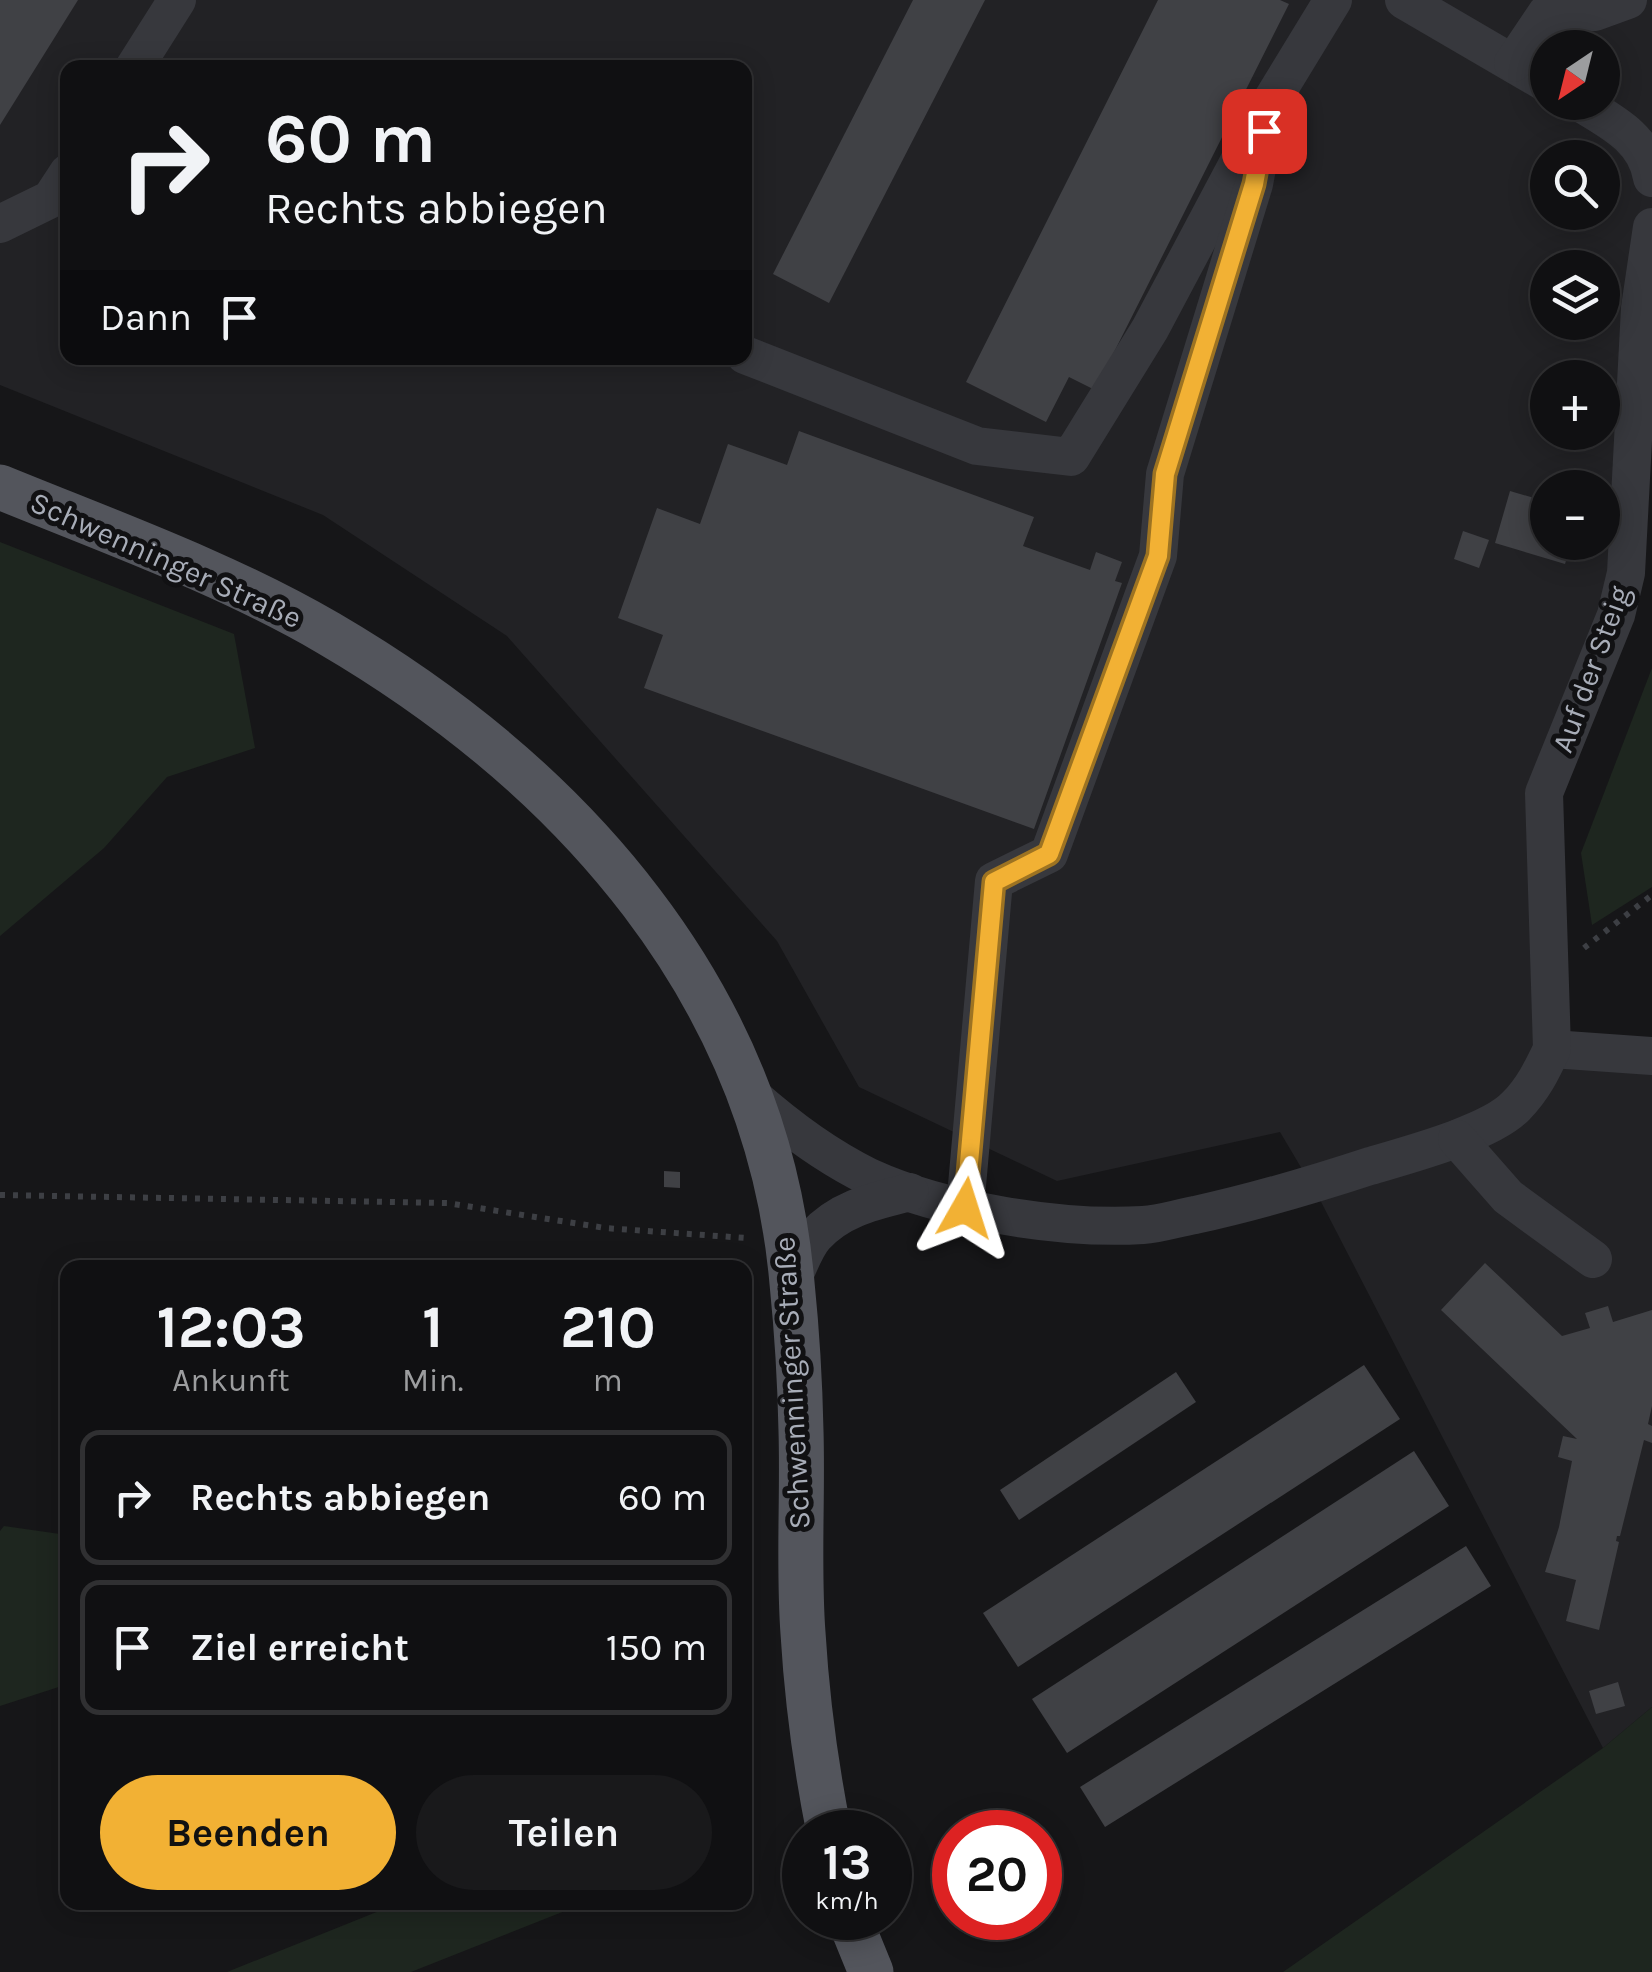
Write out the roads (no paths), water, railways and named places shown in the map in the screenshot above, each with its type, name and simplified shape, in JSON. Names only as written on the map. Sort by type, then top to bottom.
[{"type":"main road","name":"Schwenninger Straße","points":[[0,487],[215,576],[327,632],[457,720],[546,792],[618,870],[683,956],[721,1026],[760,1116],[789,1260],[801,1427],[802,1630],[816,1770],[824,1810]]},
{"type":"main road","points":[[858,1940],[871,1972]]},
{"type":"street","points":[[139,60],[177,0]]},
{"type":"street","points":[[752,358],[977,446],[1072,457],[1150,329],[1269,105],[1333,0]]},
{"type":"street","points":[[1513,64],[1546,14],[1595,12],[1628,0]]},
{"type":"street","points":[[1419,4],[1530,74]]},
{"type":"street","points":[[965,1208],[994,882],[1049,854],[1158,556],[1165,474],[1254,184],[1269,105]]},
{"type":"street","points":[[1608,120],[1628,132],[1651,169],[1652,178]]},
{"type":"street","points":[[0,224],[51,200],[60,186]]},
{"type":"street","name":"Auf der Steig","points":[[751,1095],[781,1122],[840,1160],[910,1192],[965,1208],[1054,1222],[1145,1225],[1267,1200],[1457,1138],[1514,1110],[1537,1082],[1552,1049],[1544,793],[1616,616],[1626,573],[1640,308],[1652,227]]},
{"type":"street","points":[[1552,1049],[1652,1056]]},
{"type":"street","points":[[1457,1138],[1508,1197],[1593,1259]]},
{"type":"street","points":[[789,1260],[854,1207],[910,1192]]}]
